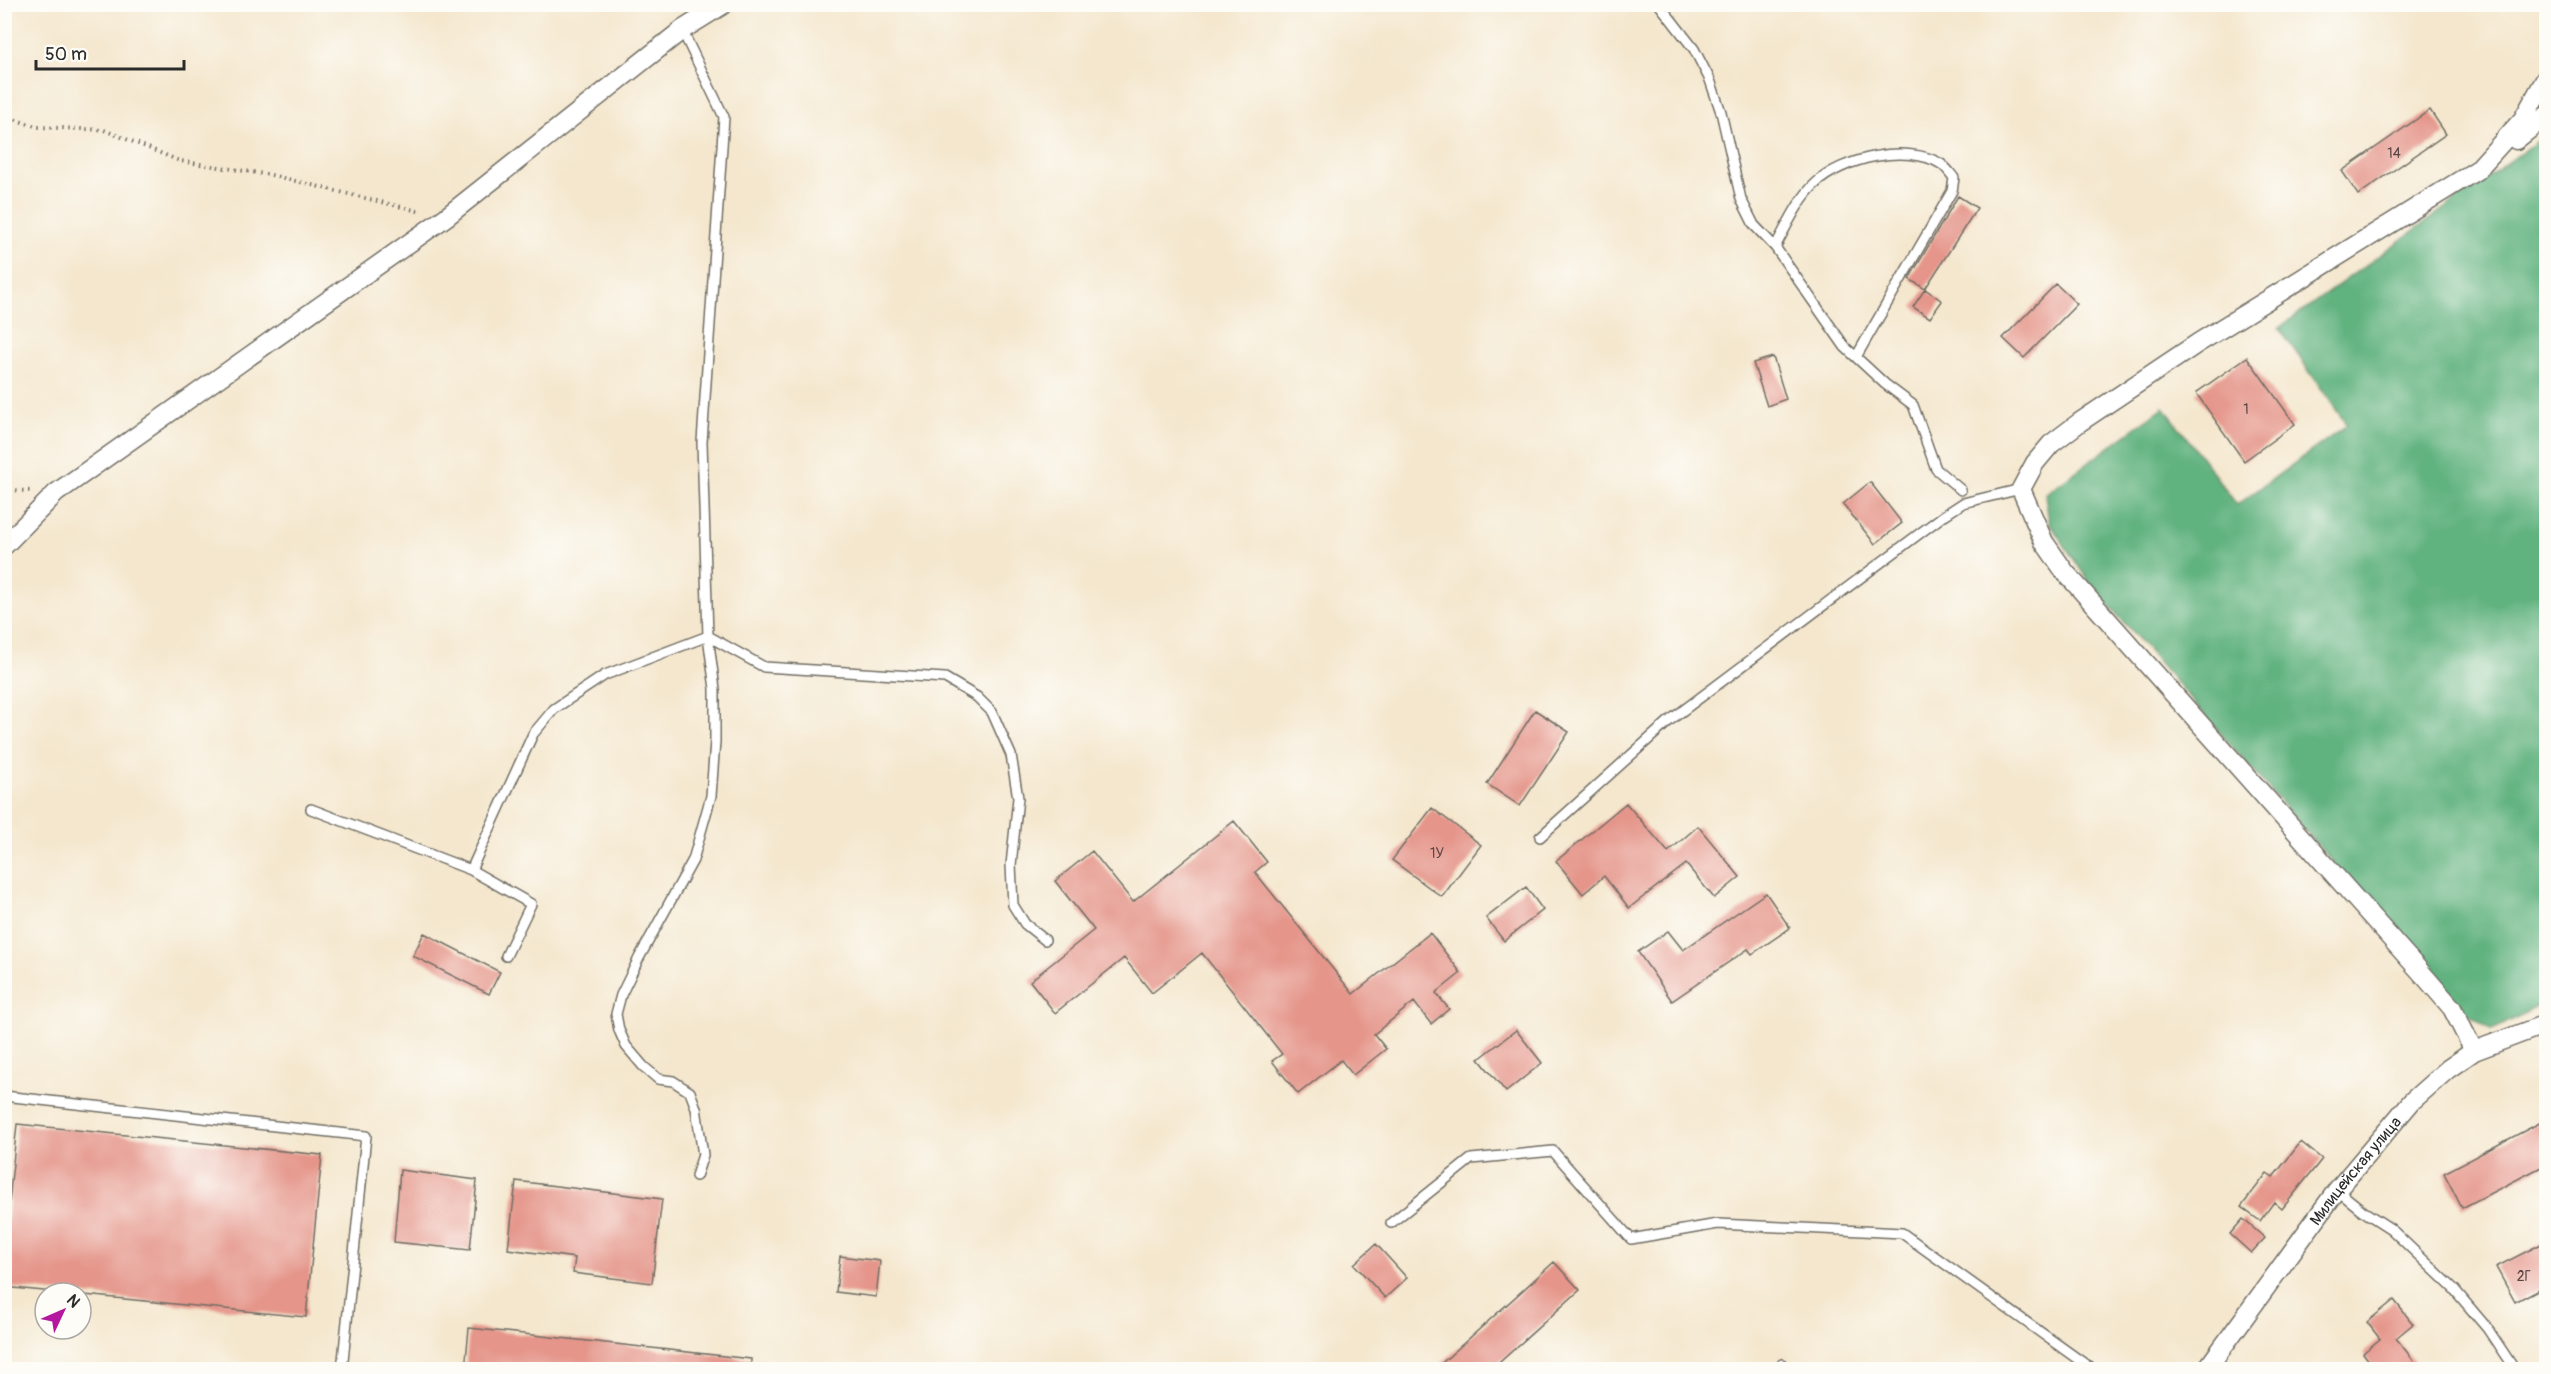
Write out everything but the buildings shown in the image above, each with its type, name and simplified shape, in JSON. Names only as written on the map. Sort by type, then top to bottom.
[{"type":"street","points":[[4,546],[56,493],[446,217],[682,30],[724,4]]},
{"type":"street","points":[[2477,170],[2523,119],[2547,78]]},
{"type":"street","points":[[2474,1051],[2452,1008],[2064,572],[2044,542],[2021,489],[2035,463],[2051,444],[2080,422],[2198,343],[2477,170],[2547,116]]},
{"type":"street","name":"Милицейская улица","points":[[2206,1370],[2337,1190],[2412,1101],[2448,1069],[2474,1051],[2547,1024]]},
{"type":"lane","points":[[1659,4],[1694,49],[1710,80],[1741,199],[1754,225],[1775,247],[1845,347],[1885,384],[1913,405],[1936,469],[1961,490]]},
{"type":"lane","points":[[682,30],[724,117],[702,442],[708,636],[715,689],[715,741],[711,796],[693,860],[639,958],[621,995],[616,1014],[619,1030],[626,1046],[643,1066],[658,1079],[673,1081],[690,1092],[696,1108],[703,1155],[696,1176]]},
{"type":"lane","points":[[1775,247],[1814,184],[1835,168],[1862,159],[1904,153],[1929,158],[1943,165],[1954,178],[1952,191],[1856,357]]},
{"type":"lane","points":[[1540,837],[1669,721],[1942,516],[1963,503],[2021,489]]},
{"type":"lane","points":[[471,870],[533,734],[554,709],[605,675],[708,636],[764,667],[945,678],[977,697],[992,712],[1011,755],[1018,798],[1011,865],[1013,905],[1025,924],[1045,940]]},
{"type":"lane","points":[[311,809],[471,870],[531,904],[507,956]]},
{"type":"lane","points":[[4,1096],[366,1136],[342,1370]]},
{"type":"lane","points":[[1391,1223],[1471,1159],[1553,1151],[1631,1239],[1718,1224],[1902,1233],[2093,1370]]},
{"type":"lane","points":[[2337,1190],[2362,1211],[2391,1229],[2454,1289],[2487,1328],[2515,1370]]},
{"type":"path","points":[[4,116],[38,127],[104,130],[180,161],[271,175],[446,217]]},
{"type":"green space","points":[[2546,135],[2546,1002],[2493,1030],[2461,1010],[2089,582],[2049,522],[2045,494],[2164,407],[2237,505],[2347,425],[2279,328]]}]
